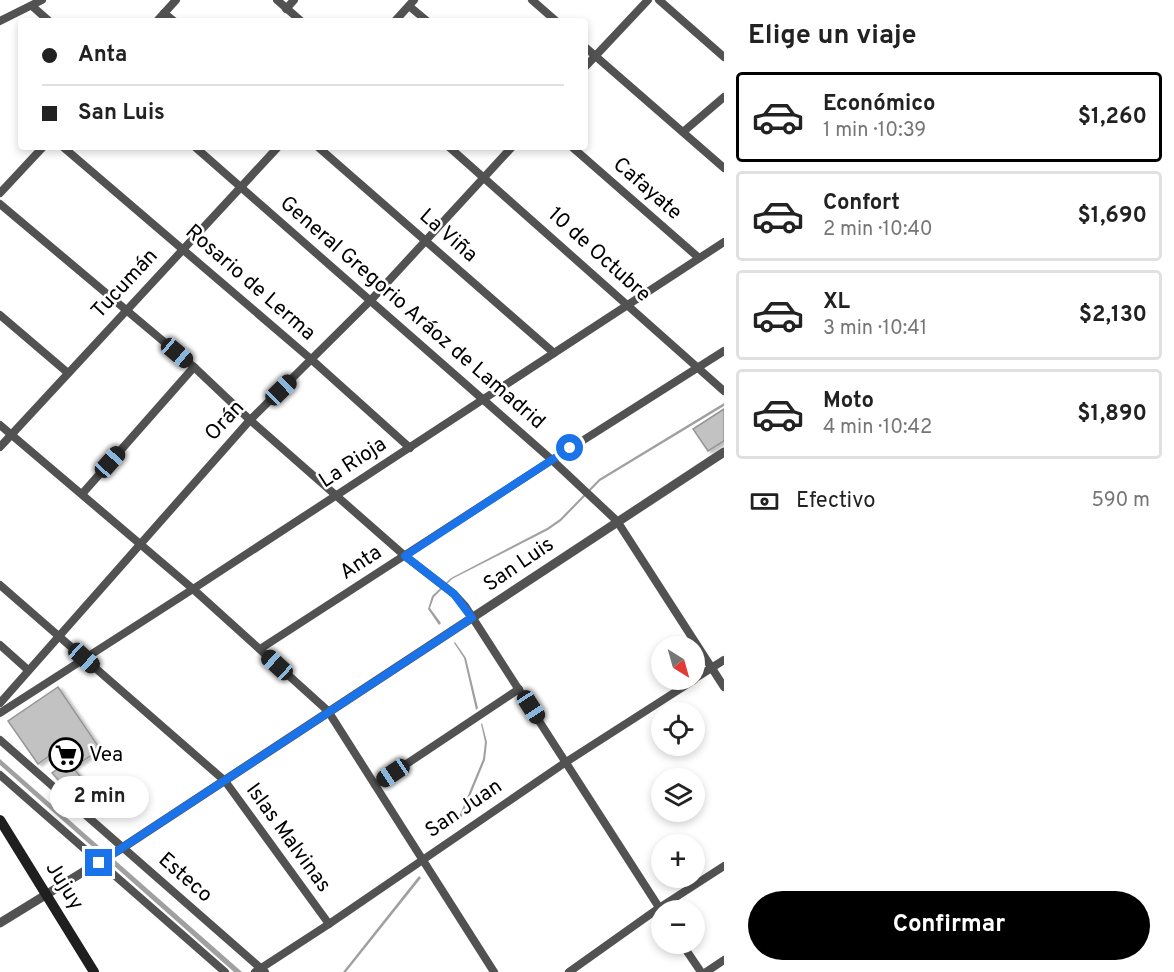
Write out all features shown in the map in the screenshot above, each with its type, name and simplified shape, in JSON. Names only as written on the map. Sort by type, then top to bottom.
[{"type":"main road","name":"Jujuy","points":[[0,820],[91,971]]},
{"type":"street","points":[[0,21],[42,0]]},
{"type":"street","points":[[160,18],[176,0]]},
{"type":"street","points":[[277,0],[297,18]]},
{"type":"street","points":[[286,9],[294,0]]},
{"type":"street","points":[[532,0],[553,18]]},
{"type":"street","points":[[588,64],[648,0]]},
{"type":"street","points":[[659,0],[724,57]]},
{"type":"street","points":[[398,18],[412,3],[424,18]]},
{"type":"street","points":[[32,6],[46,18]]},
{"type":"street","points":[[164,13],[170,18]]},
{"type":"street","points":[[588,50],[724,168]]},
{"type":"street","points":[[683,132],[724,96]]},
{"type":"street","points":[[0,193],[41,150]]},
{"type":"street","name":"Rosario de Lerma","points":[[67,150],[312,360],[410,448]]},
{"type":"street","name":"General Gregorio Aráoz de Lamadrid","points":[[198,150],[552,460],[617,521],[724,687]]},
{"type":"street","name":"Tucumán","points":[[0,447],[275,150]]},
{"type":"street","name":"La Viña","points":[[321,150],[554,353]]},
{"type":"street","name":"10 de Octubre","points":[[452,150],[724,391]]},
{"type":"street","name":"Orán","points":[[0,703],[250,420],[371,300],[509,150]]},
{"type":"street","name":"Cafayate","points":[[575,150],[699,258]]},
{"type":"street","points":[[0,204],[194,367],[250,420],[405,556],[454,594],[519,689],[654,900]]},
{"type":"street","name":"La Rioja","points":[[0,713],[724,242]]},
{"type":"street","points":[[0,315],[68,373]]},
{"type":"street","name":"Anta","points":[[260,649],[724,351]]},
{"type":"street","points":[[82,494],[194,367]]},
{"type":"street","points":[[0,425],[193,589],[328,711],[494,972]]},
{"type":"street","name":"San Luis","points":[[0,922],[123,848],[724,452]]},
{"type":"street","name":"Islas Malvinas","points":[[1,587],[225,781],[329,924]]},
{"type":"street","points":[[0,645],[28,670]]},
{"type":"street","name":"San Juan","points":[[705,672],[724,660]]},
{"type":"street","points":[[375,785],[519,689]]},
{"type":"street","name":"San Juan","points":[[261,971],[422,859],[677,690]]},
{"type":"street","name":"Esteco","points":[[0,740],[261,971]]},
{"type":"street","points":[[0,775],[225,972]]},
{"type":"street","points":[[675,900],[724,866]]},
{"type":"street","points":[[569,972],[651,916]]},
{"type":"street","points":[[690,954],[703,972],[724,960]]},
{"type":"shaded area","points":[[724,403],[724,406],[600,481],[561,521],[548,530],[452,579],[434,597],[430,608],[441,623],[439,625],[428,609],[432,596],[451,578],[547,528],[560,519],[599,479]]},
{"type":"shaded area","points":[[455,642],[466,658],[478,708],[476,710],[464,658]]},
{"type":"shaded area","points":[[482,723],[487,742],[485,760],[461,818],[459,817],[483,759],[485,742]]},
{"type":"shaded area","points":[[0,759],[242,972],[234,972],[0,765]]},
{"type":"shaded area","points":[[419,876],[421,878],[346,972],[343,972]]},
{"type":"building","points":[[724,409],[724,441],[708,451],[693,429]]},
{"type":"building","points":[[58,687],[100,749],[73,768],[80,776],[67,790],[52,773],[59,768],[49,756],[38,764],[8,721]]},
{"type":"place","name":"Vea","points":[[66,755]]},
{"type":"route","points":[[99,863],[472,618],[454,594],[405,556],[570,448]]}]
